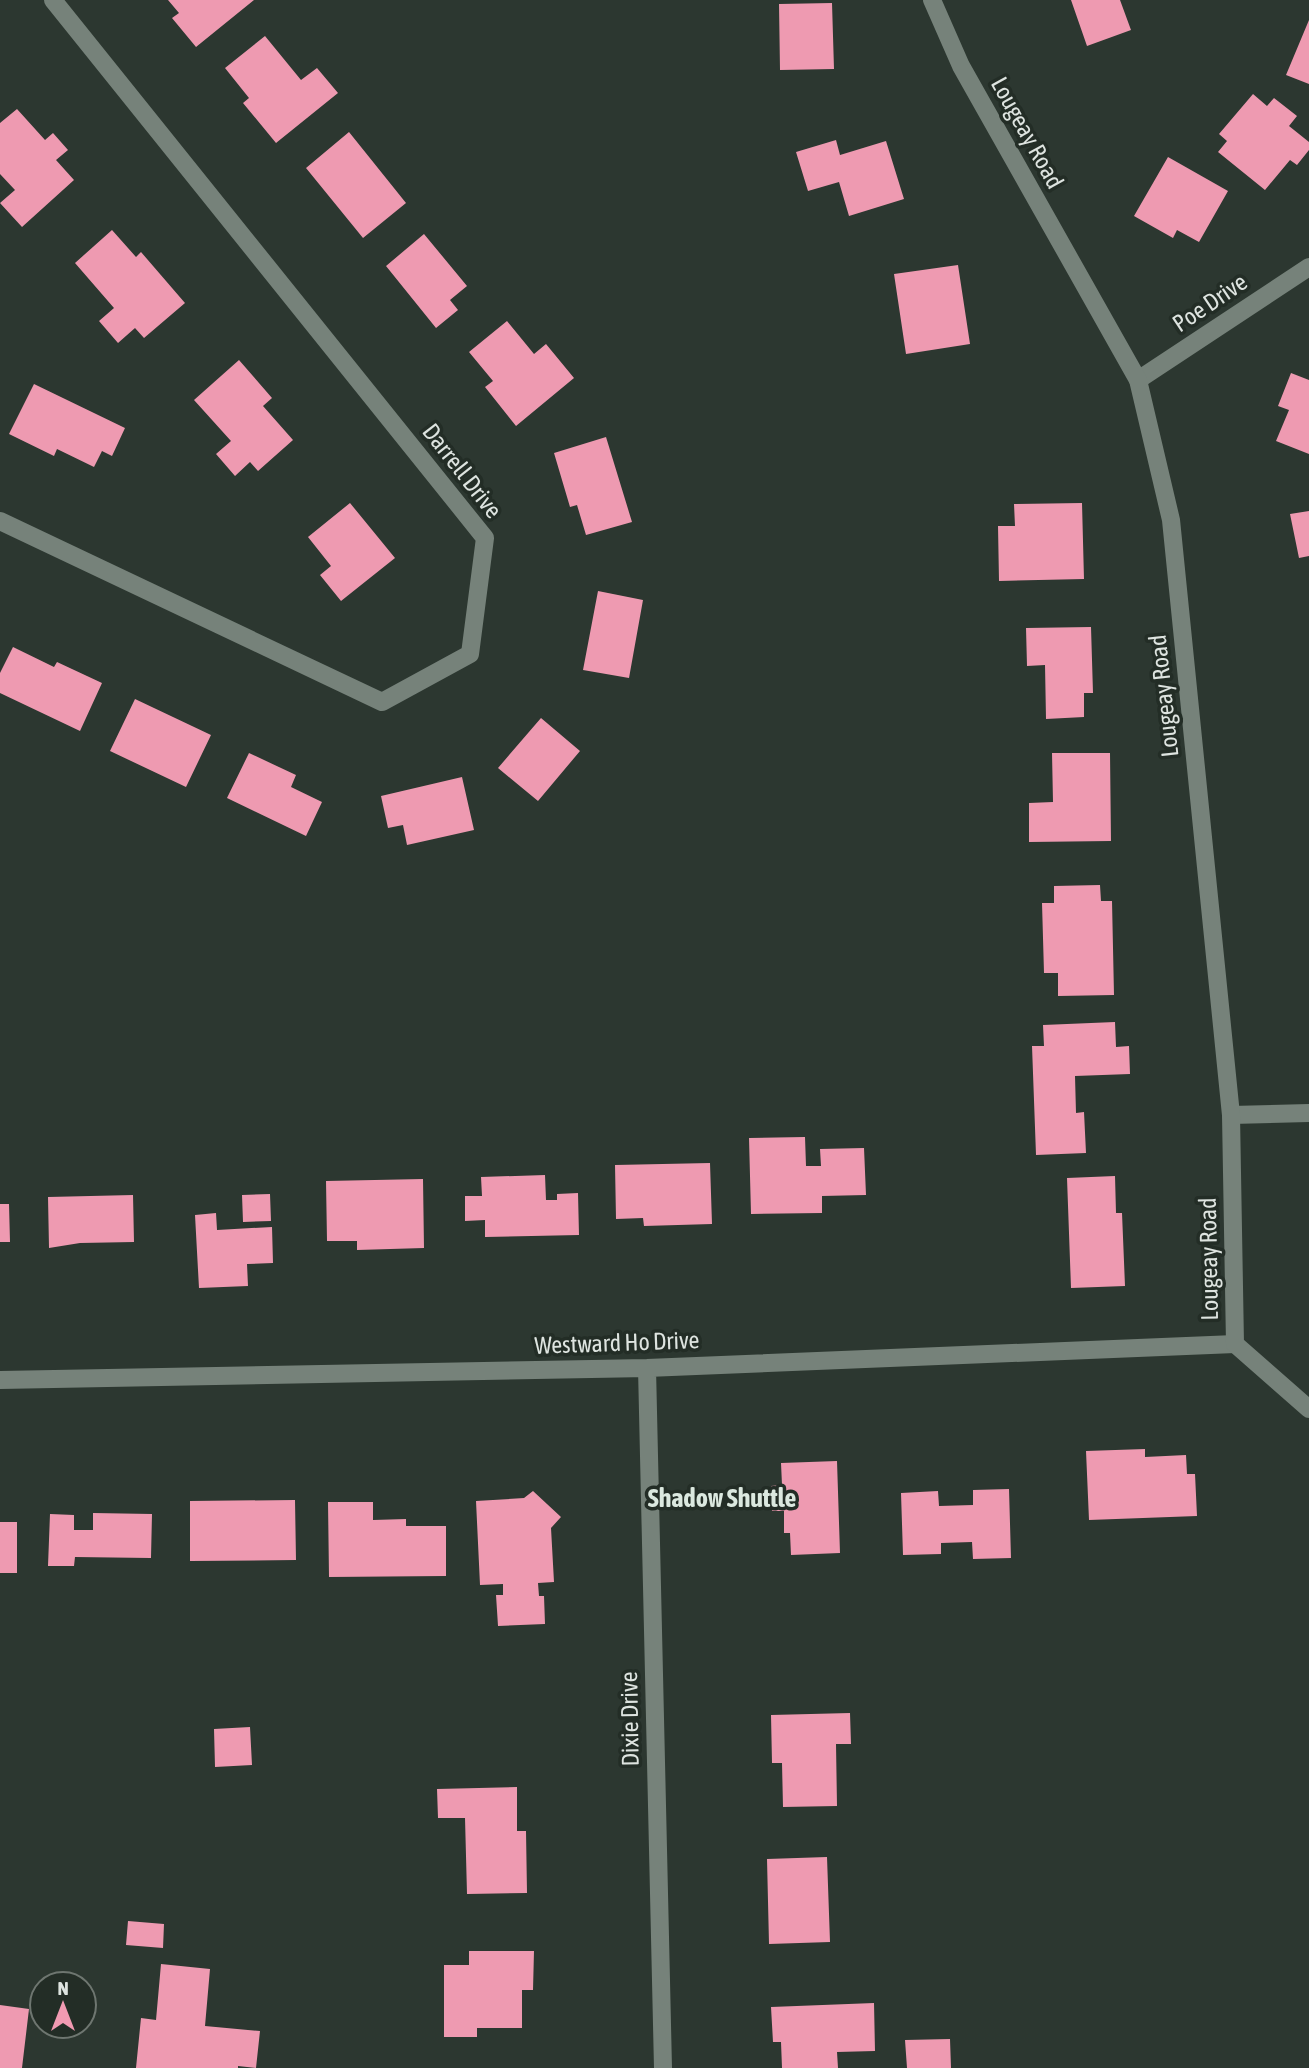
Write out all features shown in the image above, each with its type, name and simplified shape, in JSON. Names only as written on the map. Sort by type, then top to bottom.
[{"type":"street","name":"Darrell Drive","points":[[0,521],[382,702],[470,654],[485,538],[53,0]]},
{"type":"street","name":"Lougeay Road","points":[[932,0],[961,66],[1138,380],[1171,520],[1231,1115],[1235,1344],[1309,1409]]},
{"type":"street","name":"Poe Drive","points":[[1138,380],[1309,267]]},
{"type":"street","points":[[1231,1115],[1309,1113]]},
{"type":"street","name":"Westward Ho Drive","points":[[0,1380],[647,1368],[1235,1344]]},
{"type":"street","name":"Dixie Drive","points":[[647,1368],[663,2068]]},
{"type":"building","points":[[168,0],[254,0],[196,47],[172,18],[179,13]]},
{"type":"building","points":[[1071,0],[1120,0],[1131,30],[1087,46]]},
{"type":"building","points":[[832,3],[834,69],[780,70],[779,4]]},
{"type":"building","points":[[1309,20],[1309,84],[1286,75]]},
{"type":"building","points":[[265,36],[301,80],[317,68],[338,93],[276,143],[243,103],[249,98],[225,68]]},
{"type":"building","points":[[1253,94],[1267,106],[1274,98],[1297,116],[1289,126],[1309,142],[1309,150],[1297,165],[1290,160],[1265,190],[1218,152],[1227,141],[1219,134]]},
{"type":"building","points":[[17,109],[45,140],[53,133],[68,150],[56,160],[74,180],[22,227],[0,203],[15,190],[0,174],[0,123]]},
{"type":"building","points":[[349,132],[406,203],[363,238],[306,168]]},
{"type":"building","points":[[836,140],[840,155],[886,141],[904,199],[849,216],[839,182],[808,191],[796,152]]},
{"type":"building","points":[[1168,157],[1228,191],[1199,242],[1177,230],[1173,238],[1134,216]]},
{"type":"building","points":[[112,230],[136,257],[141,252],[185,303],[144,338],[135,328],[118,343],[99,321],[114,308],[75,263]]},
{"type":"building","points":[[424,234],[467,286],[450,300],[458,310],[436,328],[386,266]]},
{"type":"building","points":[[958,265],[970,344],[906,354],[894,274]]},
{"type":"building","points":[[507,321],[534,354],[546,344],[574,378],[516,426],[485,387],[493,381],[469,352]]},
{"type":"building","points":[[239,360],[272,398],[263,406],[293,440],[258,471],[250,462],[235,476],[216,454],[231,441],[194,400]]},
{"type":"building","points":[[1291,373],[1309,380],[1309,454],[1276,441],[1289,410],[1278,406]]},
{"type":"building","points":[[34,384],[125,428],[112,456],[102,451],[94,467],[57,449],[54,456],[9,434]]},
{"type":"building","points":[[606,437],[632,522],[586,535],[577,505],[570,507],[554,453]]},
{"type":"building","points":[[350,503],[395,558],[341,601],[320,575],[331,566],[308,537]]},
{"type":"building","points":[[1082,503],[1084,579],[999,581],[998,526],[1015,526],[1014,504]]},
{"type":"building","points":[[1309,511],[1309,556],[1299,558],[1290,514]]},
{"type":"building","points":[[598,591],[643,600],[629,678],[583,670]]},
{"type":"building","points":[[1091,627],[1093,693],[1084,693],[1084,717],[1046,719],[1045,665],[1027,666],[1026,628]]},
{"type":"building","points":[[13,647],[54,667],[57,662],[102,683],[80,731],[0,693],[0,673]]},
{"type":"building","points":[[135,699],[211,735],[186,787],[110,751]]},
{"type":"building","points":[[541,718],[580,751],[538,801],[498,768]]},
{"type":"building","points":[[249,753],[296,775],[291,787],[322,802],[306,836],[227,798]]},
{"type":"building","points":[[1052,753],[1110,753],[1111,841],[1029,842],[1029,803],[1053,802]]},
{"type":"building","points":[[462,777],[474,830],[407,845],[403,825],[388,828],[381,796]]},
{"type":"building","points":[[1100,885],[1101,901],[1112,901],[1114,995],[1058,996],[1058,973],[1044,973],[1042,903],[1054,903],[1054,886]]},
{"type":"building","points":[[1115,1022],[1116,1047],[1129,1046],[1130,1074],[1075,1076],[1076,1113],[1084,1112],[1086,1153],[1036,1155],[1032,1046],[1044,1046],[1043,1025]]},
{"type":"building","points":[[805,1137],[806,1166],[821,1166],[820,1149],[864,1148],[866,1195],[822,1196],[822,1213],[751,1214],[749,1138]]},
{"type":"building","points":[[710,1163],[712,1224],[644,1226],[643,1218],[616,1219],[615,1165]]},
{"type":"building","points":[[545,1175],[546,1200],[557,1200],[557,1194],[578,1193],[579,1235],[485,1237],[485,1220],[465,1221],[465,1196],[482,1196],[481,1177]]},
{"type":"building","points":[[1115,1176],[1116,1213],[1122,1213],[1125,1286],[1071,1288],[1067,1178]]},
{"type":"building","points":[[423,1179],[424,1248],[357,1250],[357,1241],[327,1241],[326,1181]]},
{"type":"building","points":[[270,1194],[271,1221],[243,1222],[242,1195]]},
{"type":"building","points":[[133,1195],[134,1242],[80,1243],[49,1248],[48,1197]]},
{"type":"building","points":[[0,1204],[9,1204],[10,1242],[0,1242]]},
{"type":"building","points":[[216,1213],[217,1230],[272,1227],[273,1263],[247,1264],[248,1286],[199,1288],[195,1215]]},
{"type":"building","points":[[1145,1449],[1145,1457],[1186,1455],[1187,1474],[1195,1474],[1197,1516],[1089,1520],[1086,1451]]},
{"type":"building","points":[[837,1461],[840,1553],[791,1555],[790,1533],[784,1533],[784,1511],[772,1511],[771,1486],[782,1485],[781,1463]]},
{"type":"building","points":[[1009,1489],[1011,1558],[973,1559],[972,1542],[941,1543],[941,1554],[903,1555],[901,1493],[938,1491],[939,1506],[973,1505],[973,1490]]},
{"type":"building","points":[[533,1491],[561,1517],[551,1528],[554,1582],[538,1583],[539,1596],[544,1596],[545,1624],[498,1626],[496,1595],[503,1595],[503,1584],[480,1585],[476,1501],[524,1498]]},
{"type":"building","points":[[295,1500],[296,1560],[190,1561],[190,1501]]},
{"type":"building","points":[[328,1502],[373,1502],[373,1520],[406,1519],[406,1526],[446,1526],[446,1576],[329,1577]]},
{"type":"building","points":[[93,1513],[152,1514],[151,1558],[75,1557],[74,1566],[48,1566],[50,1514],[74,1515],[74,1530],[93,1530]]},
{"type":"building","points":[[0,1522],[17,1522],[17,1573],[0,1573]]},
{"type":"building","points":[[850,1713],[851,1744],[836,1744],[837,1806],[783,1807],[782,1763],[772,1763],[771,1715]]},
{"type":"building","points":[[250,1727],[252,1765],[215,1767],[214,1729]]},
{"type":"building","points":[[517,1787],[517,1831],[526,1831],[527,1893],[467,1894],[465,1818],[438,1818],[437,1789]]},
{"type":"building","points":[[827,1857],[830,1942],[769,1944],[767,1859]]},
{"type":"building","points":[[128,1921],[164,1924],[163,1948],[126,1945]]},
{"type":"building","points":[[469,1951],[534,1951],[533,1990],[522,1990],[522,2028],[477,2028],[477,2037],[444,2037],[444,1965],[469,1965]]},
{"type":"building","points":[[161,1964],[210,1969],[205,2026],[260,2031],[256,2068],[136,2068],[141,2018],[156,2020]]},
{"type":"building","points":[[874,2003],[875,2051],[837,2052],[838,2068],[782,2068],[781,2042],[773,2042],[771,2007]]},
{"type":"building","points":[[0,2005],[28,2009],[22,2068],[0,2068]]},
{"type":"building","points":[[950,2039],[951,2068],[907,2068],[905,2040]]},
{"type":"district","name":"Shadow Shuttle","points":[[722,1498]]}]
